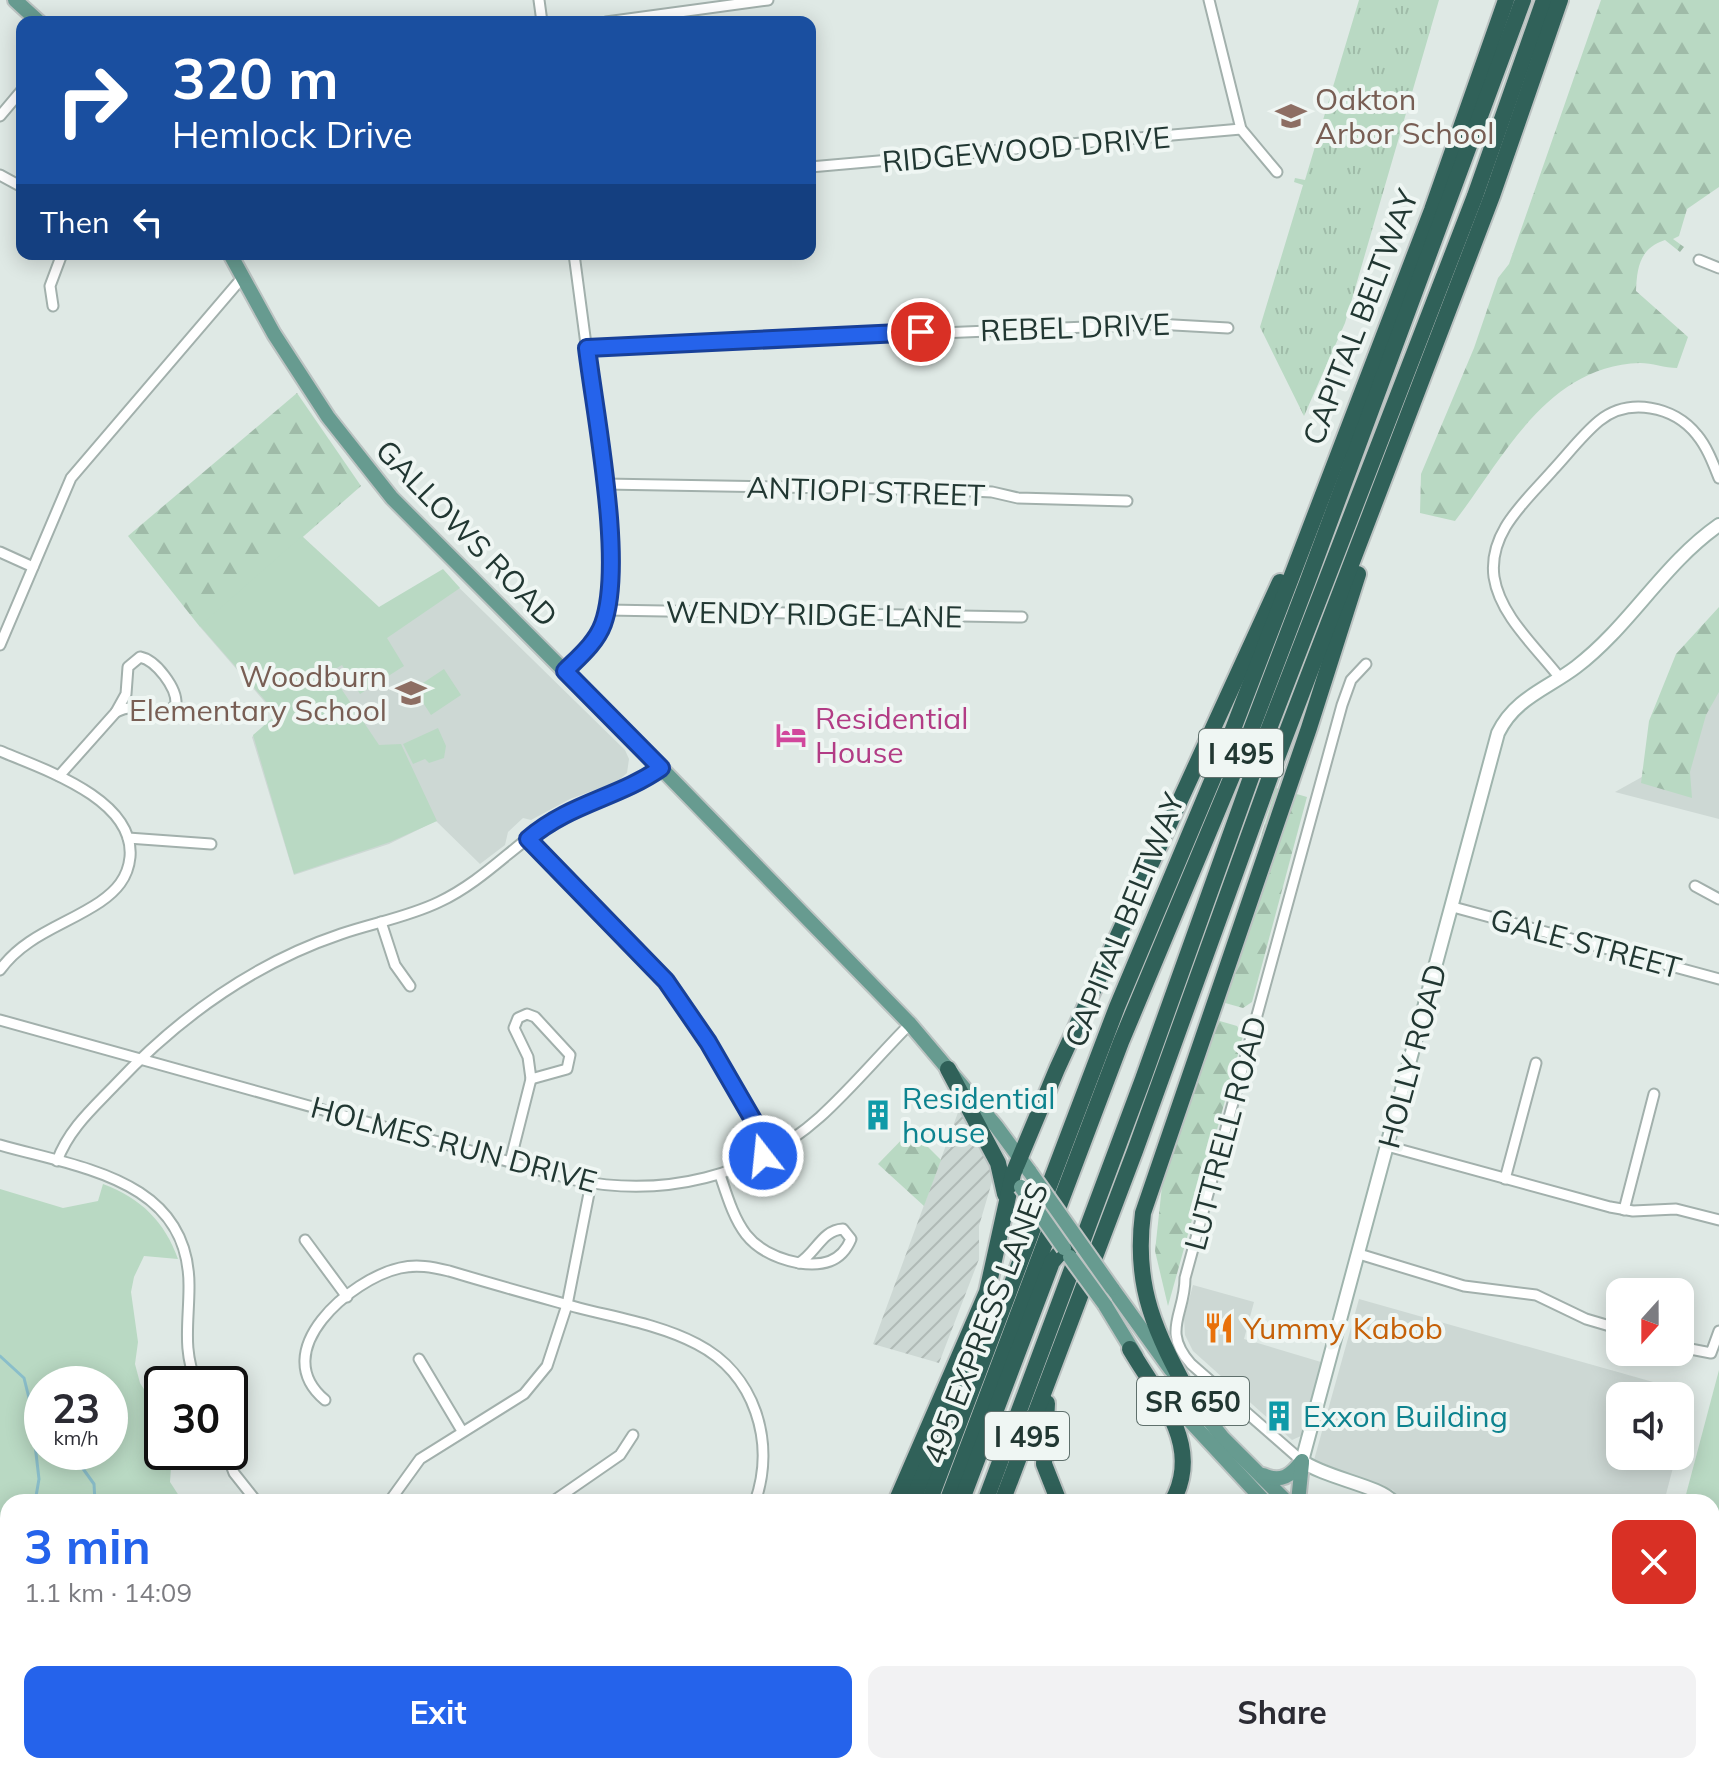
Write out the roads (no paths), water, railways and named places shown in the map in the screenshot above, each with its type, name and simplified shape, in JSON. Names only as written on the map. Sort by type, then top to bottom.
[{"type":"highway","name":"CAPITAL BELTWAY","points":[[932,1494],[1105,1038],[1227,745],[1454,151],[1506,0]]},
{"type":"highway","name":"495 EXPRESS LANES","points":[[950,1494],[1121,1042],[1248,738],[1313,569],[1523,0]]},
{"type":"highway","name":"495 EXPRESS LANES","points":[[988,1494],[1268,730],[1475,196],[1544,0]]},
{"type":"highway","name":"I 495","points":[[1005,1494],[1216,922],[1510,149],[1560,0]]},
{"type":"highway","points":[[1191,1398],[1152,1324],[1144,1294],[1140,1262],[1143,1213],[1309,728],[1392,459]]},
{"type":"highway","points":[[899,1494],[983,1302],[998,1256],[1006,1202],[1017,1181],[1020,1157],[1105,961],[1324,490]]},
{"type":"highway","points":[[915,1494],[1105,1038]]},
{"type":"highway","points":[[948,1069],[998,1163],[1006,1202]]},
{"type":"highway","points":[[964,1494],[1055,1267],[1071,1249]]},
{"type":"highway","points":[[974,1494],[1055,1267]]},
{"type":"highway","points":[[1130,1349],[1174,1419],[1181,1438],[1184,1471],[1175,1494]]},
{"type":"highway","points":[[1053,1369],[1043,1450],[1048,1480],[1055,1494]]},
{"type":"main road","points":[[15,0],[32,16]]},
{"type":"main road","name":"GALLOWS ROAD","points":[[233,260],[318,401],[371,475],[910,1024],[948,1069],[1030,1172],[1130,1349],[1197,1432],[1257,1494]]},
{"type":"main road","name":"GALLOWS ROAD","points":[[969,1097],[1017,1181],[1071,1249],[1112,1288],[1191,1398],[1279,1494]]},
{"type":"main road","points":[[1254,1469],[1279,1480],[1294,1472],[1302,1461]]},
{"type":"main road","points":[[1299,1494],[1302,1461]]},
{"type":"street","points":[[650,16],[768,0]]},
{"type":"street","points":[[1209,0],[1241,129],[1277,172]]},
{"type":"street","points":[[0,116],[16,97]]},
{"type":"street","name":"RIDGEWOOD DRIVE","points":[[816,166],[1241,129]]},
{"type":"street","points":[[53,306],[50,286],[60,260]]},
{"type":"street","points":[[565,671],[591,644],[607,610],[609,544],[575,260]]},
{"type":"street","points":[[1699,260],[1719,268]]},
{"type":"street","points":[[0,645],[63,495],[80,465],[242,278]]},
{"type":"street","name":"REBEL DRIVE","points":[[587,348],[1156,324],[1228,328]]},
{"type":"street","points":[[1560,678],[1506,609],[1496,587],[1495,552],[1510,518],[1599,421],[1630,408],[1654,409],[1688,425],[1703,443],[1719,478]]},
{"type":"street","name":"ANTIOPI STREET","points":[[604,484],[952,490],[992,492],[1018,498],[1127,501]]},
{"type":"street","name":"HOLLY ROAD","points":[[1302,1461],[1498,733],[1520,702],[1590,655],[1687,550],[1719,525]]},
{"type":"street","points":[[0,552],[33,567]]},
{"type":"street","name":"WENDY RIDGE LANE","points":[[607,610],[1022,617]]},
{"type":"street","points":[[59,776],[116,712],[126,694],[128,667],[140,657],[150,660],[175,693],[176,704],[166,712],[132,706],[116,712]]},
{"type":"street","name":"LUTTRELL ROAD","points":[[1366,664],[1351,680],[1342,705],[1214,1168],[1175,1327],[1178,1347],[1191,1364],[1302,1461],[1333,1478],[1384,1494]]},
{"type":"street","points":[[0,751],[59,776],[109,809],[120,820],[128,838],[127,870],[117,889],[26,943],[0,970]]},
{"type":"street","points":[[57,1161],[72,1130],[140,1059],[196,1010],[247,976],[305,948],[452,896],[492,870],[563,814],[591,799],[634,785],[661,768]]},
{"type":"street","points":[[128,838],[211,844]]},
{"type":"street","points":[[528,839],[666,981],[708,1042],[759,1130],[763,1156]]},
{"type":"street","points":[[1695,886],[1719,899]]},
{"type":"street","name":"GALE STREET","points":[[1453,907],[1719,979]]},
{"type":"street","points":[[381,922],[395,965],[410,986]]},
{"type":"street","points":[[510,1162],[531,1079],[528,1057],[514,1028],[518,1018],[527,1014],[535,1017],[572,1059],[567,1069],[531,1079]]},
{"type":"street","name":"HOLMES RUN DRIVE","points":[[0,1020],[591,1183],[657,1186],[720,1175],[763,1156],[819,1118],[910,1024]]},
{"type":"street","points":[[1505,1179],[1536,1063]]},
{"type":"street","points":[[1624,1210],[1654,1094]]},
{"type":"street","points":[[0,1145],[126,1183],[153,1201],[172,1224],[188,1270],[186,1345],[192,1366]]},
{"type":"street","points":[[1387,1146],[1624,1210],[1676,1209],[1719,1220]]},
{"type":"street","points":[[720,1175],[734,1218],[751,1242],[771,1256],[799,1263],[822,1264],[838,1258],[848,1247],[850,1235],[843,1229],[833,1230],[812,1255],[799,1263]]},
{"type":"street","points":[[395,1494],[420,1459],[533,1386],[552,1355],[567,1305],[591,1183]]},
{"type":"street","points":[[305,1240],[347,1297]]},
{"type":"street","points":[[1359,1254],[1464,1286],[1536,1295],[1586,1319],[1606,1325]]},
{"type":"street","points":[[325,1400],[309,1380],[307,1344],[319,1320],[347,1297],[389,1271],[419,1266],[695,1342],[736,1375],[754,1406],[763,1436],[764,1468],[757,1494]]},
{"type":"street","points":[[1694,1350],[1711,1353],[1719,1331]]},
{"type":"street","points":[[419,1359],[462,1431]]},
{"type":"street","points":[[564,1494],[620,1455],[633,1435]]},
{"type":"street","points":[[233,1470],[251,1494]]},
{"type":"waterway","points":[[0,1356],[24,1378],[30,1402],[39,1479],[36,1494]]},
{"type":"waterway","points":[[84,1470],[94,1484],[95,1494]]},
{"type":"place","name":"Oakton Arbor School","points":[[1291,116]]},
{"type":"place","name":"Woodburn Elementary School","points":[[411,693]]},
{"type":"place","name":"Residential House","points":[[791,735]]},
{"type":"place","name":"Residential house","points":[[878,1115]]},
{"type":"place","name":"Yummy Kabob","points":[[1219,1328]]},
{"type":"place","name":"Exxon Building","points":[[1279,1416]]}]
